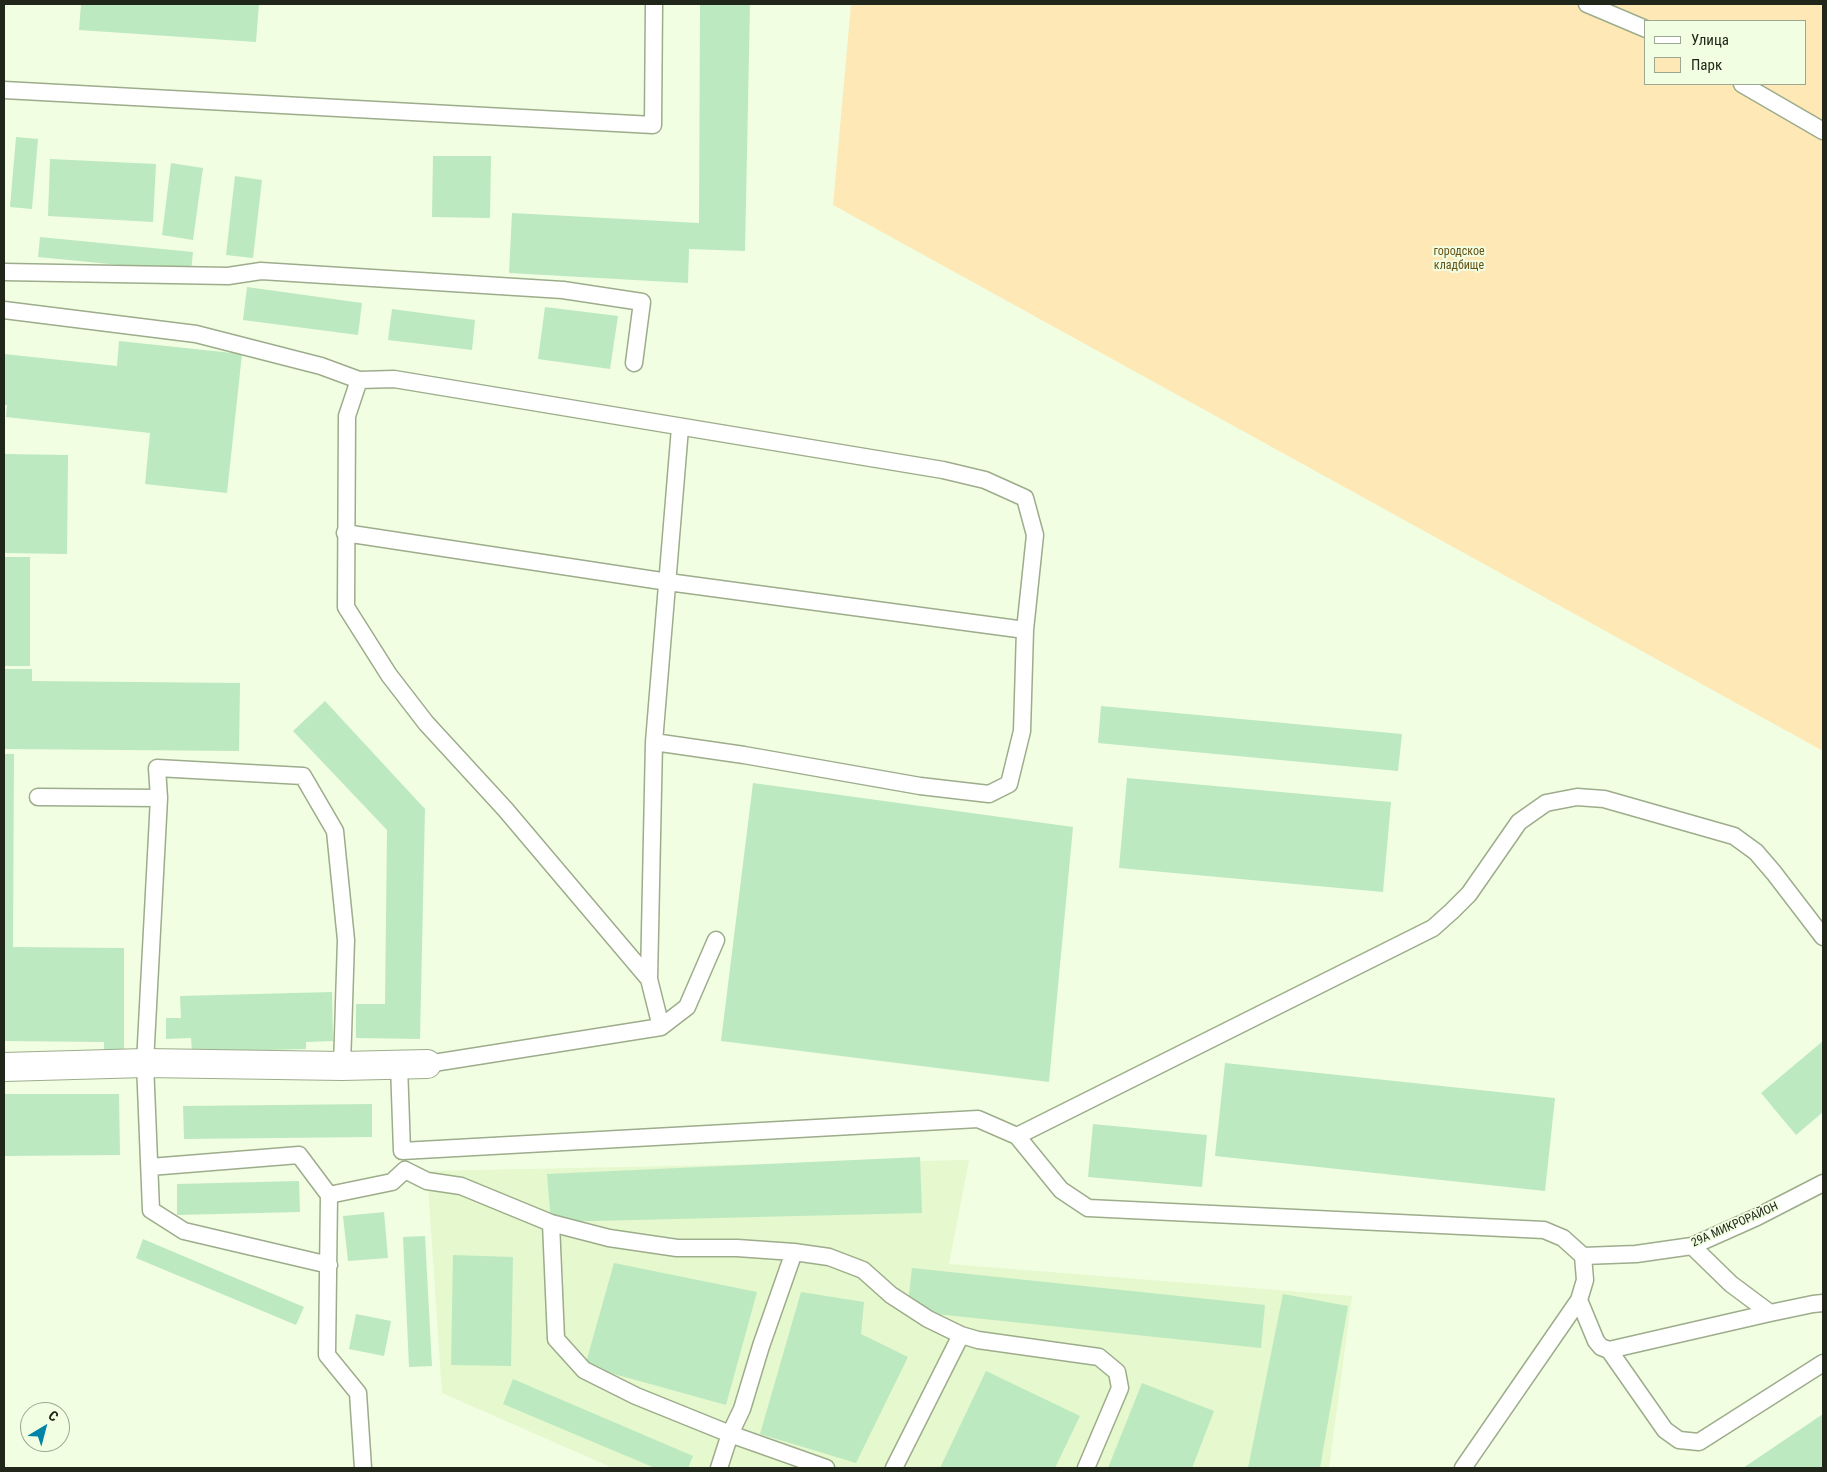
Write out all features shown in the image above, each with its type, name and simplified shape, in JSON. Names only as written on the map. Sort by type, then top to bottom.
[{"type":"street","points":[[4,1067],[145,1064],[342,1066],[427,1064]]},
{"type":"lane","points":[[4,90],[653,125],[654,4]]},
{"type":"lane","points":[[1588,4],[1644,28]]},
{"type":"lane","points":[[1744,85],[1823,131]]},
{"type":"lane","points":[[4,272],[228,276],[261,271],[563,290],[642,302],[634,363]]},
{"type":"lane","points":[[4,310],[196,334],[321,366],[360,380],[394,378],[680,428],[943,470],[985,480],[1025,498],[1035,536],[1025,630],[1022,731],[1009,784],[989,794],[920,786],[744,755],[654,742]]},
{"type":"lane","points":[[360,380],[347,416],[346,607],[389,675],[426,723],[505,809],[649,980]]},
{"type":"lane","points":[[661,1027],[649,980],[654,742],[680,428]]},
{"type":"lane","points":[[345,533],[668,582],[1025,630]]},
{"type":"lane","points":[[329,1265],[184,1231],[152,1210],[145,1064],[159,798],[158,768],[303,776],[334,831],[346,940],[342,1066]]},
{"type":"lane","points":[[38,797],[159,798]]},
{"type":"lane","points":[[1017,1136],[1433,928],[1469,894],[1519,822],[1546,803],[1577,797],[1604,799],[1734,836],[1756,852],[1823,938]]},
{"type":"lane","points":[[427,1064],[661,1027],[688,1007],[716,940]]},
{"type":"lane","points":[[400,1065],[402,1151],[405,1170]]},
{"type":"lane","points":[[402,1151],[978,1119],[1017,1136],[1061,1190],[1088,1208],[1544,1230],[1563,1238],[1583,1256],[1585,1280],[1579,1300],[1463,1468]]},
{"type":"lane","points":[[150,1167],[299,1155],[329,1195],[327,1355],[358,1393],[363,1468]]},
{"type":"lane","points":[[329,1195],[392,1182],[405,1170]]},
{"type":"lane","points":[[405,1170],[427,1181],[461,1186],[551,1223],[609,1238],[677,1248],[737,1248],[794,1252],[829,1257],[862,1270],[898,1300],[928,1319],[961,1335],[978,1340],[1099,1356],[1117,1372],[1120,1388],[1086,1468]]},
{"type":"lane","name":"29А МИКРОРАЙОН","points":[[1583,1256],[1636,1254],[1692,1246],[1756,1217],[1823,1183]]},
{"type":"lane","points":[[551,1223],[556,1339],[584,1370],[636,1396],[730,1434],[826,1468]]},
{"type":"lane","points":[[1692,1246],[1731,1284],[1770,1313]]},
{"type":"lane","points":[[719,1468],[730,1434],[742,1409],[761,1346],[794,1252]]},
{"type":"lane","points":[[1579,1300],[1596,1341],[1601,1347],[1608,1350],[1665,1430],[1679,1440],[1699,1442],[1823,1363]]},
{"type":"lane","points":[[1608,1350],[1770,1313],[1823,1303]]},
{"type":"lane","points":[[894,1468],[961,1335]]},
{"type":"shaded area","points":[[969,1160],[949,1264],[1352,1296],[1329,1468],[613,1468],[442,1393],[427,1171]]},
{"type":"green space","name":"городское кладбище","points":[[851,4],[1823,4],[1823,751],[833,205]]},
{"type":"building","points":[[81,4],[259,4],[256,42],[79,30]]},
{"type":"building","points":[[700,4],[750,4],[745,251],[689,249],[688,283],[509,273],[512,213],[699,223]]},
{"type":"building","points":[[16,137],[38,139],[32,209],[10,207]]},
{"type":"building","points":[[433,156],[491,156],[490,218],[432,217]]},
{"type":"building","points":[[50,159],[156,164],[153,222],[48,216]]},
{"type":"building","points":[[171,163],[203,168],[193,240],[162,235]]},
{"type":"building","points":[[235,176],[262,180],[253,258],[226,255]]},
{"type":"building","points":[[40,237],[193,252],[191,272],[38,257]]},
{"type":"building","points":[[247,287],[362,303],[358,335],[243,320]]},
{"type":"building","points":[[545,307],[618,316],[610,369],[538,359]]},
{"type":"building","points":[[392,309],[475,320],[472,350],[388,340]]},
{"type":"building","points":[[119,341],[242,354],[227,493],[145,484],[150,433],[6,417],[7,405],[4,405],[4,354],[117,366]]},
{"type":"building","points":[[4,454],[68,455],[67,554],[4,553]]},
{"type":"building","points":[[4,557],[30,557],[30,666],[4,666]]},
{"type":"building","points":[[4,669],[32,669],[32,681],[240,683],[239,751],[4,749]]},
{"type":"building","points":[[325,701],[425,809],[420,1039],[356,1038],[356,1004],[385,1004],[387,830],[293,731]]},
{"type":"building","points":[[1101,706],[1402,734],[1398,771],[1098,743]]},
{"type":"building","points":[[4,754],[14,754],[13,947],[124,948],[124,1055],[104,1055],[104,1042],[4,1041]]},
{"type":"building","points":[[1127,778],[1391,802],[1383,892],[1119,868]]},
{"type":"building","points":[[753,783],[1073,827],[1049,1082],[721,1041]]},
{"type":"building","points":[[332,992],[333,1041],[306,1042],[306,1049],[192,1052],[191,1038],[166,1039],[166,1018],[181,1018],[180,996]]},
{"type":"building","points":[[1823,1041],[1823,1112],[1796,1135],[1761,1093]]},
{"type":"building","points":[[1225,1063],[1555,1098],[1545,1191],[1215,1156]]},
{"type":"building","points":[[4,1094],[119,1094],[120,1155],[4,1156]]},
{"type":"building","points":[[372,1104],[372,1137],[184,1139],[183,1106]]},
{"type":"building","points":[[1093,1124],[1207,1135],[1202,1187],[1088,1177]]},
{"type":"building","points":[[920,1157],[922,1213],[551,1222],[547,1174]]},
{"type":"building","points":[[299,1181],[300,1212],[177,1215],[177,1184]]},
{"type":"building","points":[[384,1212],[388,1258],[348,1261],[343,1216]]},
{"type":"building","points":[[425,1236],[432,1366],[409,1367],[403,1237]]},
{"type":"building","points":[[143,1239],[304,1307],[296,1325],[136,1258]]},
{"type":"building","points":[[453,1255],[513,1257],[511,1366],[451,1365]]},
{"type":"building","points":[[614,1263],[757,1292],[726,1405],[585,1366]]},
{"type":"building","points":[[912,1268],[1265,1305],[1261,1348],[907,1311]]},
{"type":"building","points":[[801,1292],[864,1302],[861,1334],[908,1357],[856,1463],[760,1434]]},
{"type":"building","points":[[1283,1294],[1348,1306],[1320,1468],[1248,1468]]},
{"type":"building","points":[[356,1314],[391,1321],[384,1356],[349,1349]]},
{"type":"building","points":[[986,1371],[1080,1416],[1055,1468],[940,1468]]},
{"type":"building","points":[[513,1379],[693,1456],[688,1468],[655,1468],[503,1404]]},
{"type":"building","points":[[1142,1383],[1214,1411],[1192,1468],[1108,1468]]},
{"type":"building","points":[[1823,1414],[1823,1468],[1743,1468]]}]
